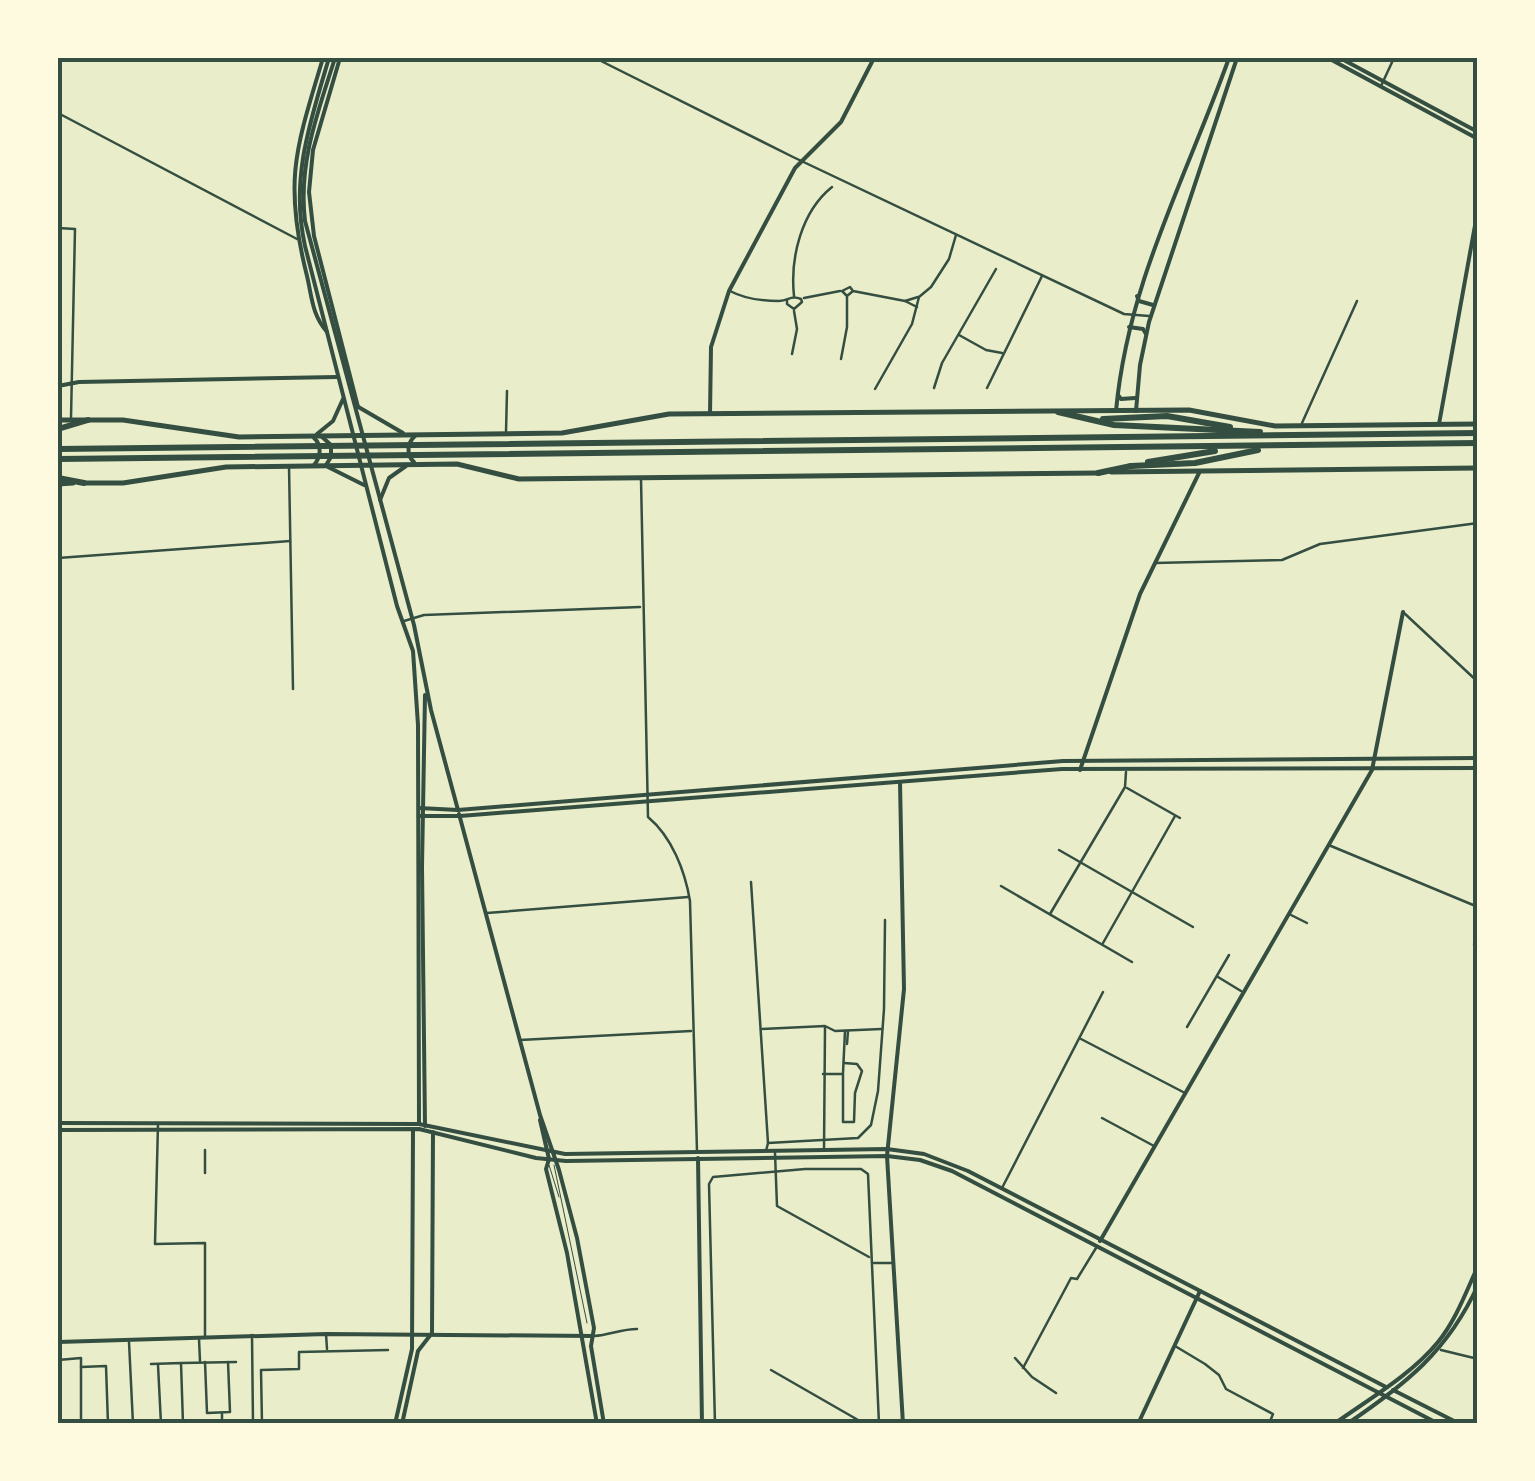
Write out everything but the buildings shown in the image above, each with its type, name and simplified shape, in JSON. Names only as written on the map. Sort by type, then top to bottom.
[{"type":"highway","points":[[1058,412],[1114,424],[1292,436]]},
{"type":"highway","points":[[58,429],[88,420]]},
{"type":"highway","points":[[58,459],[307,456],[669,440],[1478,433]]},
{"type":"highway","points":[[58,448],[1236,448],[1478,443]]},
{"type":"highway","points":[[1131,466],[1195,463],[1273,447]]},
{"type":"highway","points":[[1098,472],[1236,448]]},
{"type":"highway","points":[[58,481],[84,483]]},
{"type":"main road","points":[[332,58],[306,158],[303,238],[357,406],[399,432],[413,435]]},
{"type":"main road","points":[[332,58],[294,162],[293,199],[338,378],[370,465],[551,1160],[577,1238],[604,1424]]},
{"type":"main road","points":[[332,58],[313,150],[309,199],[314,236],[357,406],[361,465],[413,651],[421,812]]},
{"type":"main road","points":[[710,414],[711,347],[729,291],[801,160],[840,122],[874,58]]},
{"type":"main road","points":[[1116,411],[1131,315],[1167,211],[1197,146],[1228,58]]},
{"type":"main road","points":[[1136,411],[1150,316],[1237,58]]},
{"type":"main road","points":[[1328,58],[1478,135]]},
{"type":"main road","points":[[1340,58],[1383,84]]},
{"type":"main road","points":[[1439,424],[1478,209]]},
{"type":"main road","points":[[1138,296],[1151,305],[1155,302]]},
{"type":"main road","points":[[1127,329],[1132,326],[1146,334]]},
{"type":"main road","points":[[58,386],[338,378]]},
{"type":"main road","points":[[307,436],[320,433],[334,422],[343,394]]},
{"type":"main road","points":[[1118,395],[1121,399],[1134,399],[1137,395]]},
{"type":"main road","points":[[58,420],[131,421],[226,436],[572,433],[660,415],[710,414],[1197,411],[1265,426],[1478,424]]},
{"type":"main road","points":[[410,465],[400,461],[398,442],[413,435]]},
{"type":"main road","points":[[413,435],[409,455],[422,465]]},
{"type":"main road","points":[[307,436],[320,447],[318,461],[309,466]]},
{"type":"main road","points":[[319,436],[332,447],[330,459],[321,466]]},
{"type":"main road","points":[[84,483],[129,482],[217,467],[361,465],[465,466],[519,479],[1478,468]]},
{"type":"main road","points":[[380,505],[380,494],[389,478],[410,465]]},
{"type":"main road","points":[[321,466],[356,479],[368,494]]},
{"type":"main road","points":[[1080,770],[1140,594],[1200,471]]},
{"type":"main road","points":[[1096,1246],[1372,770],[1403,612]]},
{"type":"main road","points":[[399,1424],[412,1349],[420,1127],[424,680]]},
{"type":"main road","points":[[421,812],[459,813],[1063,761],[1478,758]]},
{"type":"main road","points":[[647,797],[1080,770],[1478,768]]},
{"type":"main road","points":[[900,782],[904,989],[887,1156],[902,1422]]},
{"type":"main road","points":[[58,1126],[420,1127],[550,1152],[887,1156],[920,1160],[952,1172],[1439,1424]]},
{"type":"main road","points":[[420,1127],[551,1160],[765,1152],[775,1156],[887,1149],[938,1158],[1460,1424]]},
{"type":"main road","points":[[399,1424],[418,1351],[432,1333],[433,1132]]},
{"type":"main road","points":[[698,1155],[702,1424]]},
{"type":"main road","points":[[551,1160],[546,1169],[567,1253],[597,1424]]},
{"type":"main road","points":[[1334,1424],[1438,1342],[1453,1320],[1478,1266]]},
{"type":"main road","points":[[1347,1424],[1440,1350],[1459,1324],[1478,1285]]},
{"type":"main road","points":[[1138,1424],[1200,1291]]},
{"type":"main road","points":[[58,1342],[410,1333],[592,1336]]},
{"type":"street","points":[[595,58],[1042,275],[1131,315],[1150,316]]},
{"type":"street","points":[[1383,84],[1394,58]]},
{"type":"street","points":[[58,113],[303,238]]},
{"type":"street","points":[[794,296],[792,273],[800,238],[808,218],[832,187]]},
{"type":"street","points":[[58,228],[75,229],[71,420]]},
{"type":"street","points":[[905,301],[919,297],[941,274],[957,234]]},
{"type":"street","points":[[934,388],[935,378],[996,269]]},
{"type":"street","points":[[987,388],[1042,275]]},
{"type":"street","points":[[794,296],[801,299],[850,287],[918,307]]},
{"type":"street","points":[[729,291],[750,298],[787,300],[794,296]]},
{"type":"street","points":[[840,359],[847,326],[847,296],[842,291]]},
{"type":"street","points":[[847,296],[853,291]]},
{"type":"street","points":[[876,389],[912,324],[919,297]]},
{"type":"street","points":[[794,310],[801,299]]},
{"type":"street","points":[[787,300],[794,310],[797,329],[792,354]]},
{"type":"street","points":[[1301,426],[1357,302]]},
{"type":"street","points":[[959,335],[986,350],[1004,353]]},
{"type":"street","points":[[506,434],[507,391]]},
{"type":"street","points":[[290,466],[294,689]]},
{"type":"street","points":[[641,478],[648,817],[662,828],[690,897],[698,1155]]},
{"type":"street","points":[[1156,563],[1282,560],[1320,544],[1478,522]]},
{"type":"street","points":[[58,558],[290,540]]},
{"type":"street","points":[[403,621],[642,607]]},
{"type":"street","points":[[1403,612],[1478,682]]},
{"type":"street","points":[[1050,914],[1125,787],[1126,769]]},
{"type":"street","points":[[1102,944],[1177,817],[1125,787]]},
{"type":"street","points":[[1330,846],[1478,908]]},
{"type":"street","points":[[1059,850],[1193,927]]},
{"type":"street","points":[[751,882],[768,1143],[765,1152]]},
{"type":"street","points":[[1002,886],[1132,962]]},
{"type":"street","points":[[486,914],[690,897]]},
{"type":"street","points":[[1290,914],[1307,924]]},
{"type":"street","points":[[768,1143],[858,1138],[870,1125],[882,1029],[885,920]]},
{"type":"street","points":[[1474,944],[1478,936]]},
{"type":"street","points":[[1188,1027],[1229,954]]},
{"type":"street","points":[[1216,977],[1244,993]]},
{"type":"street","points":[[1001,1189],[1103,992]]},
{"type":"street","points":[[824,1026],[824,1150]]},
{"type":"street","points":[[758,1029],[882,1029]]},
{"type":"street","points":[[520,1040],[693,1030]]},
{"type":"street","points":[[846,1030],[848,1044]]},
{"type":"street","points":[[844,1064],[858,1064],[862,1071],[854,1122],[843,1122],[848,1085],[843,1074],[846,1030]]},
{"type":"street","points":[[1080,1038],[1186,1093]]},
{"type":"street","points":[[823,1074],[843,1074]]},
{"type":"street","points":[[848,1085],[858,1085]]},
{"type":"street","points":[[843,1114],[854,1114]]},
{"type":"street","points":[[1102,1118],[1155,1146]]},
{"type":"street","points":[[158,1125],[155,1244],[205,1243],[202,1362],[207,1412],[230,1412],[228,1362]]},
{"type":"street","points":[[205,1150],[205,1173]]},
{"type":"street","points":[[775,1156],[778,1206],[871,1258]]},
{"type":"street","points":[[714,1424],[708,1184],[713,1176],[861,1169],[868,1174],[878,1423],[902,1422]]},
{"type":"street","points":[[1023,1368],[1071,1278],[1077,1278],[1096,1246]]},
{"type":"street","points":[[873,1264],[891,1263]]},
{"type":"street","points":[[592,1336],[637,1329]]},
{"type":"street","points":[[326,1334],[327,1351]]},
{"type":"street","points":[[252,1335],[253,1424]]},
{"type":"street","points":[[129,1340],[133,1424]]},
{"type":"street","points":[[1174,1346],[1206,1364],[1226,1390],[1274,1414],[1269,1424]]},
{"type":"street","points":[[262,1424],[261,1370],[299,1370],[299,1352],[388,1350]]},
{"type":"street","points":[[1440,1350],[1478,1359]]},
{"type":"street","points":[[58,1360],[81,1358],[81,1424]]},
{"type":"street","points":[[1015,1358],[1056,1393]]},
{"type":"street","points":[[151,1364],[236,1362]]},
{"type":"street","points":[[158,1363],[161,1424]]},
{"type":"street","points":[[181,1363],[183,1424]]},
{"type":"street","points":[[81,1367],[106,1366],[108,1424]]},
{"type":"street","points":[[770,1370],[865,1424]]},
{"type":"street","points":[[222,1412],[222,1424]]},
{"type":"lane","points":[[551,1160],[586,1323]]}]
